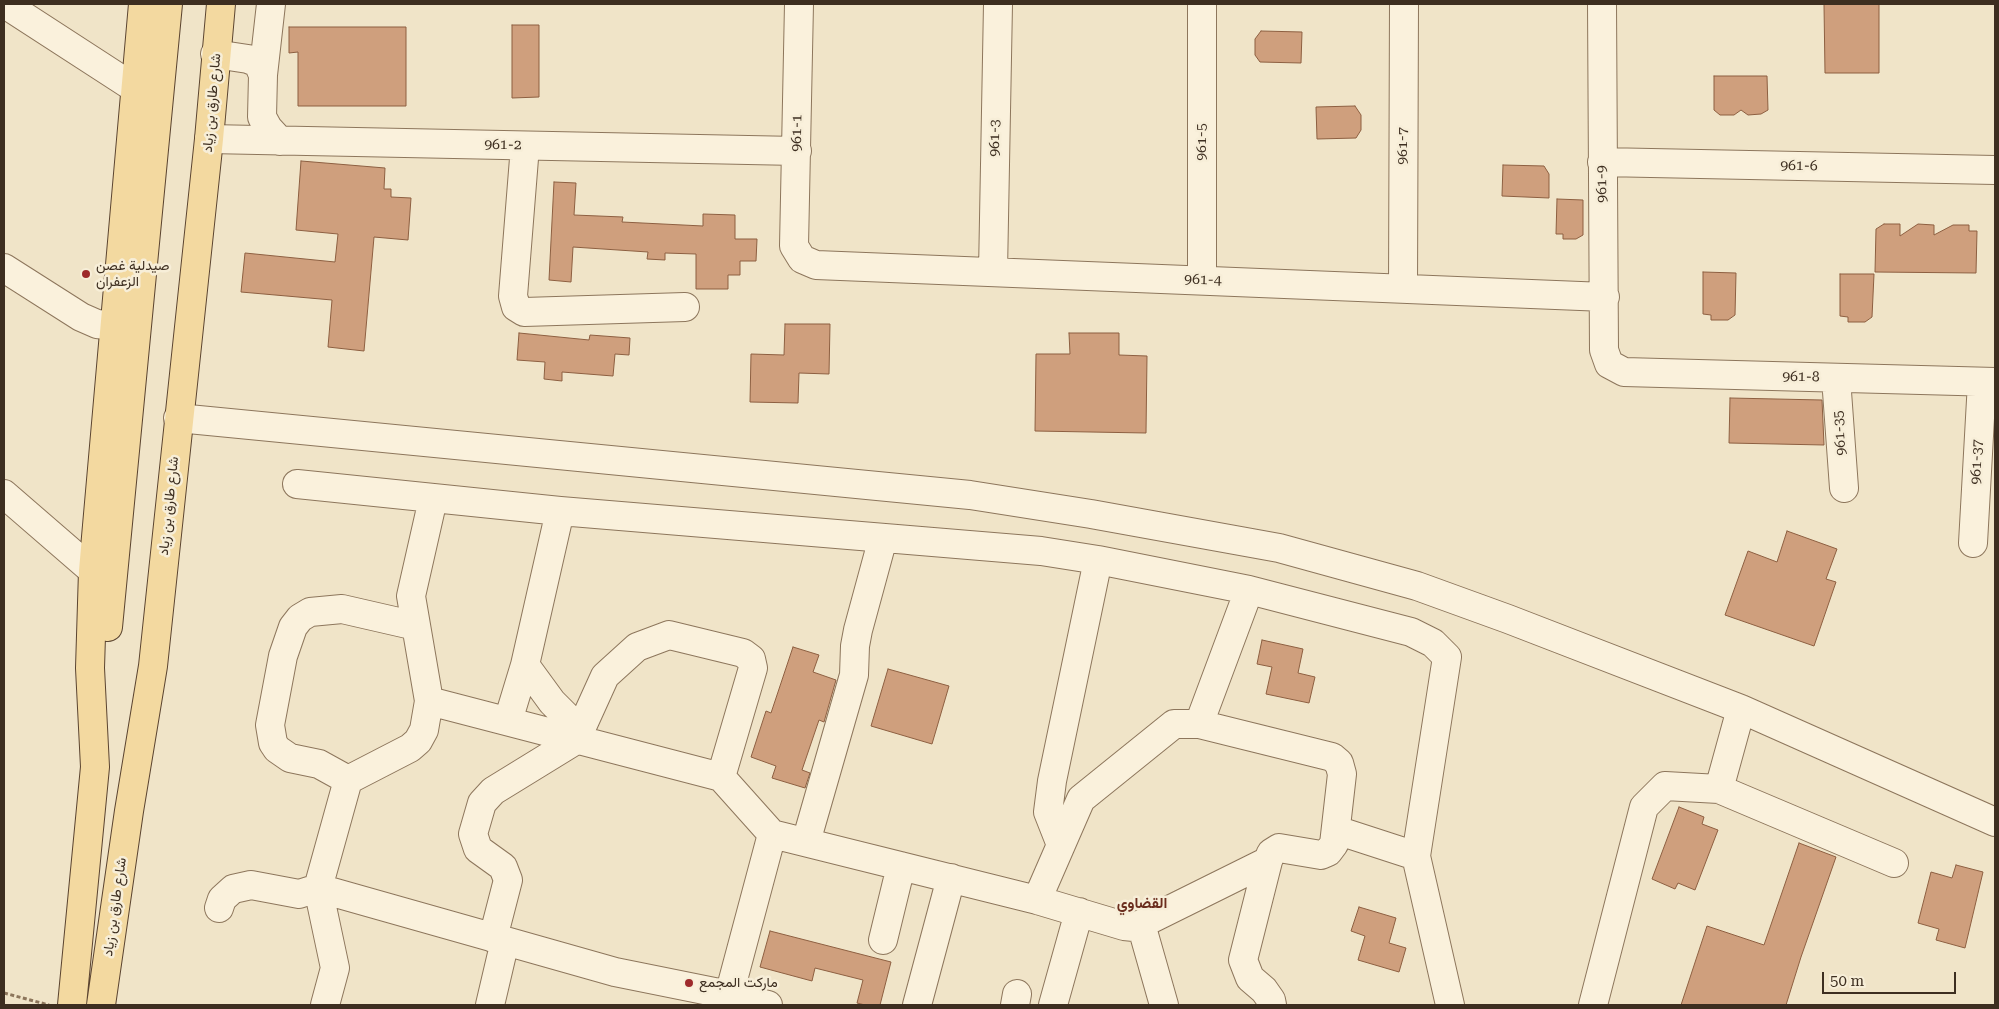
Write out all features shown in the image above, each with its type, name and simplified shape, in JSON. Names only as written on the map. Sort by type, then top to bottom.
[{"type":"main road","points":[[95,767],[90,668],[93,571],[143,4]]},
{"type":"main road","points":[[72,1005],[168,4]]},
{"type":"main road","points":[[129,811],[202,4]]},
{"type":"main road","name":"شارع طارق بن زياد","points":[[104,1004],[129,811],[153,666],[209,139],[220,4]]},
{"type":"street","points":[[5,4],[136,89]]},
{"type":"street","points":[[271,4],[263,75],[262,117],[268,128],[280,141]]},
{"type":"street","name":"961-1","points":[[799,4],[794,246],[802,259]]},
{"type":"street","name":"961-3","points":[[993,272],[998,4]]},
{"type":"street","name":"961-5","points":[[1202,4],[1202,280]]},
{"type":"street","name":"961-7","points":[[1403,288],[1404,4]]},
{"type":"street","name":"961-9","points":[[1602,4],[1604,350],[1609,364]]},
{"type":"street","points":[[215,54],[248,59],[258,64],[263,75]]},
{"type":"street","name":"961-2","points":[[209,139],[796,151]]},
{"type":"street","points":[[525,146],[513,296],[516,307],[524,312],[685,307]]},
{"type":"street","name":"961-6","points":[[1602,162],[1995,170]]},
{"type":"street","name":"961-4","points":[[802,259],[816,265],[1605,297]]},
{"type":"street","points":[[4,268],[81,316],[97,324],[114,326]]},
{"type":"street","name":"961-8","points":[[1609,364],[1624,372],[1989,382]]},
{"type":"street","name":"961-35","points":[[1836,378],[1844,488]]},
{"type":"street","name":"961-37","points":[[1973,543],[1989,382]]},
{"type":"street","points":[[178,418],[970,495],[1091,514],[1278,548],[1417,586],[1741,709],[1995,822]]},
{"type":"street","points":[[297,484],[560,511],[1040,551],[1098,560],[1250,590],[1411,632],[1433,643],[1447,657],[1416,856],[1450,1005]]},
{"type":"street","points":[[4,494],[93,571]]},
{"type":"street","points":[[325,1005],[336,968],[318,888],[348,780],[410,748],[418,741],[424,730],[429,702],[410,596],[433,498]]},
{"type":"street","points":[[508,721],[525,665],[560,511]]},
{"type":"street","points":[[806,842],[854,675],[855,646],[858,630],[883,538]]},
{"type":"street","points":[[1061,845],[1048,812],[1052,781],[1098,560]]},
{"type":"street","points":[[1199,724],[1250,590]]},
{"type":"street","points":[[348,780],[319,764],[290,758],[277,749],[273,743],[270,725],[283,656],[293,628],[300,618],[310,612],[342,609],[416,626]]},
{"type":"street","points":[[490,1005],[508,880],[503,867],[478,849],[473,834],[482,803],[493,791],[577,738],[605,676],[637,647],[669,634],[743,653],[751,659],[752,668],[721,777]]},
{"type":"street","points":[[525,665],[552,702],[565,715],[577,738]]},
{"type":"street","points":[[429,702],[577,738],[721,777],[772,834],[1037,900],[1124,926],[1134,927],[1142,924],[1268,861]]},
{"type":"street","points":[[1719,789],[1741,709]]},
{"type":"street","points":[[1037,900],[1081,799],[1174,724],[1199,724],[1332,757],[1339,763],[1342,774],[1334,844],[1328,852],[1320,855],[1279,848],[1271,853],[1243,960],[1250,978],[1264,990],[1272,1005]]},
{"type":"street","points":[[1593,1005],[1644,807],[1665,786],[1719,789],[1894,863]]},
{"type":"street","points":[[1336,830],[1416,856]]},
{"type":"street","points":[[729,995],[772,834]]},
{"type":"street","points":[[884,940],[901,866]]},
{"type":"street","points":[[917,1005],[951,878]]},
{"type":"street","points":[[218,908],[222,899],[233,889],[251,885],[299,894],[318,888],[615,972],[729,995],[768,1005]]},
{"type":"street","points":[[1053,1005],[1079,912]]},
{"type":"street","points":[[1142,924],[1164,1005]]},
{"type":"path","points":[[4,993],[48,1005]]},
{"type":"building","points":[[1824,4],[1879,4],[1879,73],[1825,73]]},
{"type":"building","points":[[512,25],[539,25],[539,97],[512,98]]},
{"type":"building","points":[[289,27],[406,27],[406,106],[298,106],[298,52],[289,53]]},
{"type":"building","points":[[1261,31],[1302,32],[1301,63],[1260,62],[1255,55],[1255,39]]},
{"type":"building","points":[[1714,76],[1767,76],[1768,110],[1761,114],[1748,115],[1741,110],[1734,115],[1720,115],[1714,110]]},
{"type":"building","points":[[1355,106],[1361,115],[1361,130],[1356,138],[1317,139],[1316,107]]},
{"type":"building","points":[[301,161],[385,168],[384,189],[391,189],[391,197],[411,198],[408,240],[374,237],[364,351],[328,347],[332,300],[241,292],[245,253],[335,262],[338,234],[296,230]]},
{"type":"building","points":[[1503,165],[1544,166],[1549,174],[1549,198],[1502,196]]},
{"type":"building","points":[[554,182],[576,183],[574,215],[623,217],[622,222],[703,226],[703,214],[735,215],[735,239],[757,239],[756,261],[740,261],[740,275],[728,275],[728,289],[696,289],[696,254],[665,253],[665,260],[647,259],[648,252],[573,247],[571,282],[549,280]]},
{"type":"building","points":[[1557,199],[1583,200],[1583,235],[1576,239],[1563,239],[1563,234],[1556,234]]},
{"type":"building","points":[[1884,224],[1900,224],[1900,236],[1918,224],[1934,225],[1934,235],[1953,225],[1969,225],[1969,231],[1977,231],[1976,273],[1875,272],[1876,229]]},
{"type":"building","points":[[1703,272],[1736,273],[1735,315],[1728,320],[1711,320],[1711,315],[1703,314]]},
{"type":"building","points":[[1840,274],[1874,274],[1872,317],[1865,322],[1848,322],[1848,317],[1840,316]]},
{"type":"building","points":[[785,324],[830,324],[829,374],[799,373],[798,403],[750,402],[751,354],[784,355]]},
{"type":"building","points":[[519,333],[589,340],[590,335],[630,338],[629,355],[615,354],[613,376],[562,372],[562,381],[544,379],[545,362],[517,360]]},
{"type":"building","points":[[1069,333],[1119,333],[1119,355],[1147,356],[1146,433],[1035,431],[1036,354],[1070,354]]},
{"type":"building","points":[[1730,398],[1822,400],[1824,445],[1729,443]]},
{"type":"building","points":[[1787,531],[1837,549],[1826,579],[1836,582],[1814,646],[1725,615],[1748,551],[1777,562]]},
{"type":"building","points":[[1262,640],[1303,649],[1298,673],[1315,677],[1309,703],[1266,694],[1272,667],[1257,664]]},
{"type":"building","points":[[793,647],[819,655],[813,672],[836,680],[824,722],[819,720],[802,770],[810,773],[805,788],[772,778],[776,766],[751,757],[766,711],[771,713]]},
{"type":"building","points":[[888,669],[949,686],[932,744],[871,726]]},
{"type":"building","points":[[1679,807],[1704,817],[1702,824],[1718,830],[1695,890],[1678,883],[1675,889],[1652,879]]},
{"type":"building","points":[[1799,843],[1836,857],[1786,1005],[1681,1005],[1707,926],[1764,945]]},
{"type":"building","points":[[1956,865],[1983,872],[1965,948],[1936,940],[1939,929],[1918,923],[1931,872],[1952,878]]},
{"type":"building","points":[[1359,907],[1396,918],[1389,943],[1406,948],[1399,972],[1358,960],[1365,936],[1351,931]]},
{"type":"building","points":[[770,931],[891,962],[880,1005],[857,1003],[863,980],[815,968],[812,981],[760,967]]},
{"type":"place","name":"صيدلية غصن الزعفران","points":[[86,274]]},
{"type":"place","name":"ماركت المجمع","points":[[689,983]]},
{"type":"district","name":"القضاوي","points":[[1142,904]]}]
